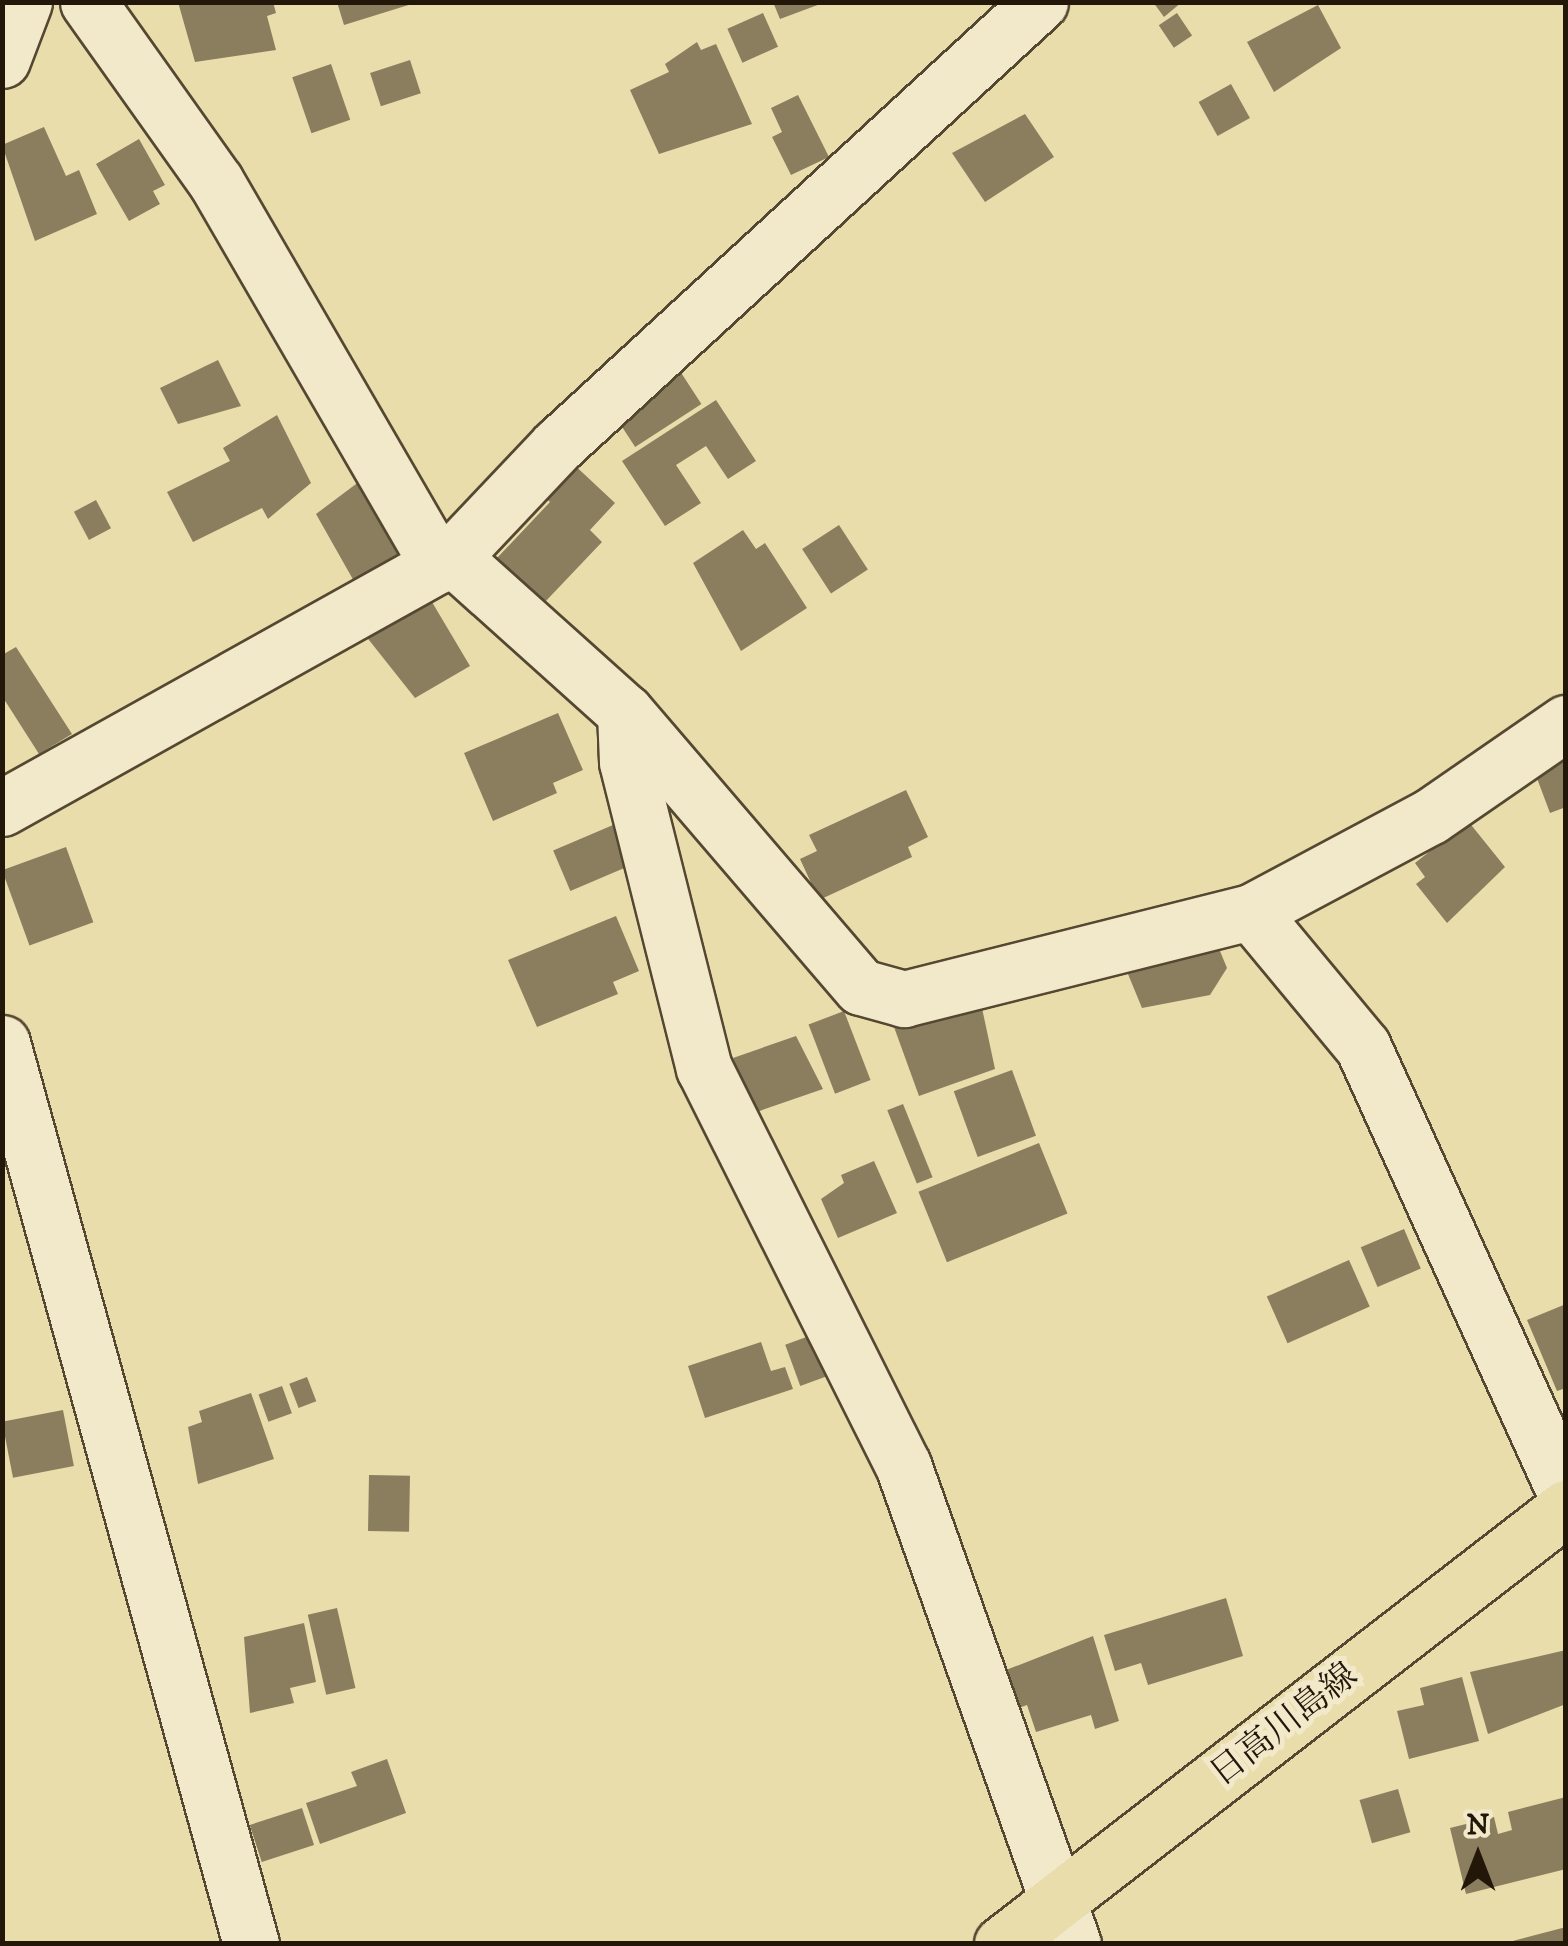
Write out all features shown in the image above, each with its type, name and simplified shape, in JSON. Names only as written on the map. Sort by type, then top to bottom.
[{"type":"main road","name":"日高川島線","points":[[1002,1944],[1066,1921],[1566,1508]]},
{"type":"street","points":[[2,60],[24,2]]},
{"type":"street","points":[[88,2],[216,182],[445,561],[625,712],[860,987],[904,999],[1250,912],[1431,816],[1566,723]]},
{"type":"street","points":[[2,808],[445,561],[558,446],[1040,2]]},
{"type":"street","points":[[625,712],[627,762],[704,1068],[904,1465],[1066,1921]]},
{"type":"street","points":[[1250,912],[1363,1047],[1566,1494]]},
{"type":"street","points":[[2,1044],[251,1944]]},
{"type":"building","points":[[178,2],[273,2],[276,13],[267,16],[276,50],[195,62]]},
{"type":"building","points":[[337,2],[415,2],[415,3],[344,25]]},
{"type":"building","points":[[773,2],[823,2],[823,3],[780,19]]},
{"type":"building","points":[[1153,2],[1182,2],[1164,17]]},
{"type":"building","points":[[1318,5],[1341,48],[1274,92],[1247,42]]},
{"type":"building","points":[[763,13],[778,47],[742,63],[727,29]]},
{"type":"building","points":[[1177,13],[1192,35],[1174,48],[1159,25]]},
{"type":"building","points":[[697,42],[701,50],[716,44],[752,124],[659,154],[630,90],[669,72],[665,64]]},
{"type":"building","points":[[410,60],[421,93],[381,106],[370,73]]},
{"type":"building","points":[[331,64],[350,120],[311,133],[292,77]]},
{"type":"building","points":[[1231,84],[1250,118],[1218,136],[1199,102]]},
{"type":"building","points":[[798,95],[829,157],[791,175],[772,137],[782,132],[771,108]]},
{"type":"building","points":[[1025,114],[1054,157],[985,202],[952,153]]},
{"type":"building","points":[[44,127],[66,176],[79,170],[97,214],[35,241],[2,145]]},
{"type":"building","points":[[139,139],[165,185],[153,191],[160,204],[129,221],[96,164]]},
{"type":"building","points":[[218,360],[241,406],[178,424],[160,388]]},
{"type":"building","points":[[678,368],[701,404],[635,447],[612,411]]},
{"type":"building","points":[[716,400],[756,461],[728,479],[706,446],[676,465],[701,503],[665,526],[622,461]]},
{"type":"building","points":[[277,415],[311,483],[268,519],[262,508],[193,542],[167,492],[230,461],[223,448]]},
{"type":"building","points":[[568,459],[615,503],[590,530],[602,542],[544,603],[497,558],[550,502],[537,491]]},
{"type":"building","points":[[368,475],[406,542],[399,558],[355,583],[316,514]]},
{"type":"building","points":[[96,500],[111,528],[89,540],[74,512]]},
{"type":"building","points":[[839,525],[868,569],[831,593],[802,549]]},
{"type":"building","points":[[743,530],[756,549],[765,543],[807,608],[741,651],[693,563]]},
{"type":"building","points":[[429,597],[470,666],[415,698],[365,635]]},
{"type":"building","points":[[16,647],[72,734],[39,754],[2,696],[2,655]]},
{"type":"building","points":[[558,713],[583,770],[553,783],[557,793],[493,821],[464,753]]},
{"type":"building","points":[[1566,750],[1566,807],[1550,813],[1535,773],[1558,765],[1555,754]]},
{"type":"building","points":[[906,790],[928,837],[908,847],[912,857],[819,900],[800,859],[817,851],[809,835]]},
{"type":"building","points":[[1468,821],[1505,867],[1447,923],[1416,884],[1425,877],[1415,863]]},
{"type":"building","points":[[613,825],[630,866],[570,891],[553,850]]},
{"type":"building","points":[[66,847],[93,922],[29,945],[2,870]]},
{"type":"building","points":[[616,916],[639,971],[613,982],[618,994],[537,1027],[508,960]]},
{"type":"building","points":[[1215,939],[1227,968],[1210,995],[1142,1008],[1123,962]]},
{"type":"building","points":[[982,1008],[995,1069],[919,1096],[894,1027]]},
{"type":"building","points":[[844,1011],[871,1080],[835,1094],[809,1025]]},
{"type":"building","points":[[796,1036],[823,1089],[745,1116],[723,1076],[738,1071],[733,1058]]},
{"type":"building","points":[[1012,1070],[1036,1136],[978,1157],[954,1091]]},
{"type":"building","points":[[903,1104],[933,1177],[917,1184],[887,1110]]},
{"type":"building","points":[[1039,1143],[1067,1213],[947,1262],[918,1192]]},
{"type":"building","points":[[874,1161],[897,1213],[838,1238],[821,1199],[844,1183],[841,1175]]},
{"type":"building","points":[[1404,1229],[1421,1269],[1378,1287],[1361,1247]]},
{"type":"building","points":[[1349,1260],[1370,1307],[1288,1343],[1267,1297]]},
{"type":"building","points":[[1566,1304],[1566,1388],[1557,1391],[1527,1320]]},
{"type":"building","points":[[820,1332],[835,1373],[800,1386],[785,1345]]},
{"type":"building","points":[[761,1342],[771,1371],[785,1367],[793,1389],[705,1418],[688,1366]]},
{"type":"building","points":[[307,1377],[316,1401],[299,1408],[289,1384]]},
{"type":"building","points":[[282,1386],[292,1413],[268,1422],[259,1395]]},
{"type":"building","points":[[251,1393],[274,1459],[198,1484],[188,1427],[202,1422],[199,1411]]},
{"type":"building","points":[[63,1410],[74,1466],[13,1478],[2,1422]]},
{"type":"building","points":[[369,1475],[410,1476],[409,1532],[368,1531]]},
{"type":"building","points":[[1226,1598],[1243,1656],[1148,1685],[1141,1663],[1115,1671],[1104,1635]]},
{"type":"building","points":[[337,1608],[355,1688],[326,1695],[308,1615]]},
{"type":"building","points":[[304,1623],[316,1682],[290,1688],[294,1703],[250,1713],[244,1637]]},
{"type":"building","points":[[1093,1636],[1119,1721],[1095,1729],[1091,1715],[1036,1732],[1027,1705],[1013,1710],[1001,1672]]},
{"type":"building","points":[[1566,1650],[1566,1704],[1488,1734],[1470,1672]]},
{"type":"building","points":[[1462,1677],[1479,1741],[1409,1759],[1397,1711],[1424,1705],[1420,1688]]},
{"type":"building","points":[[387,1759],[406,1813],[320,1844],[306,1803],[357,1786],[351,1772]]},
{"type":"building","points":[[1398,1789],[1410,1832],[1372,1843],[1360,1800]]},
{"type":"building","points":[[1566,1797],[1566,1869],[1466,1894],[1450,1828],[1494,1817],[1498,1834],[1512,1830],[1508,1812]]},
{"type":"building","points":[[302,1808],[314,1845],[262,1862],[250,1825]]},
{"type":"building","points":[[1566,1927],[1566,1944],[1509,1944],[1509,1942]]}]
